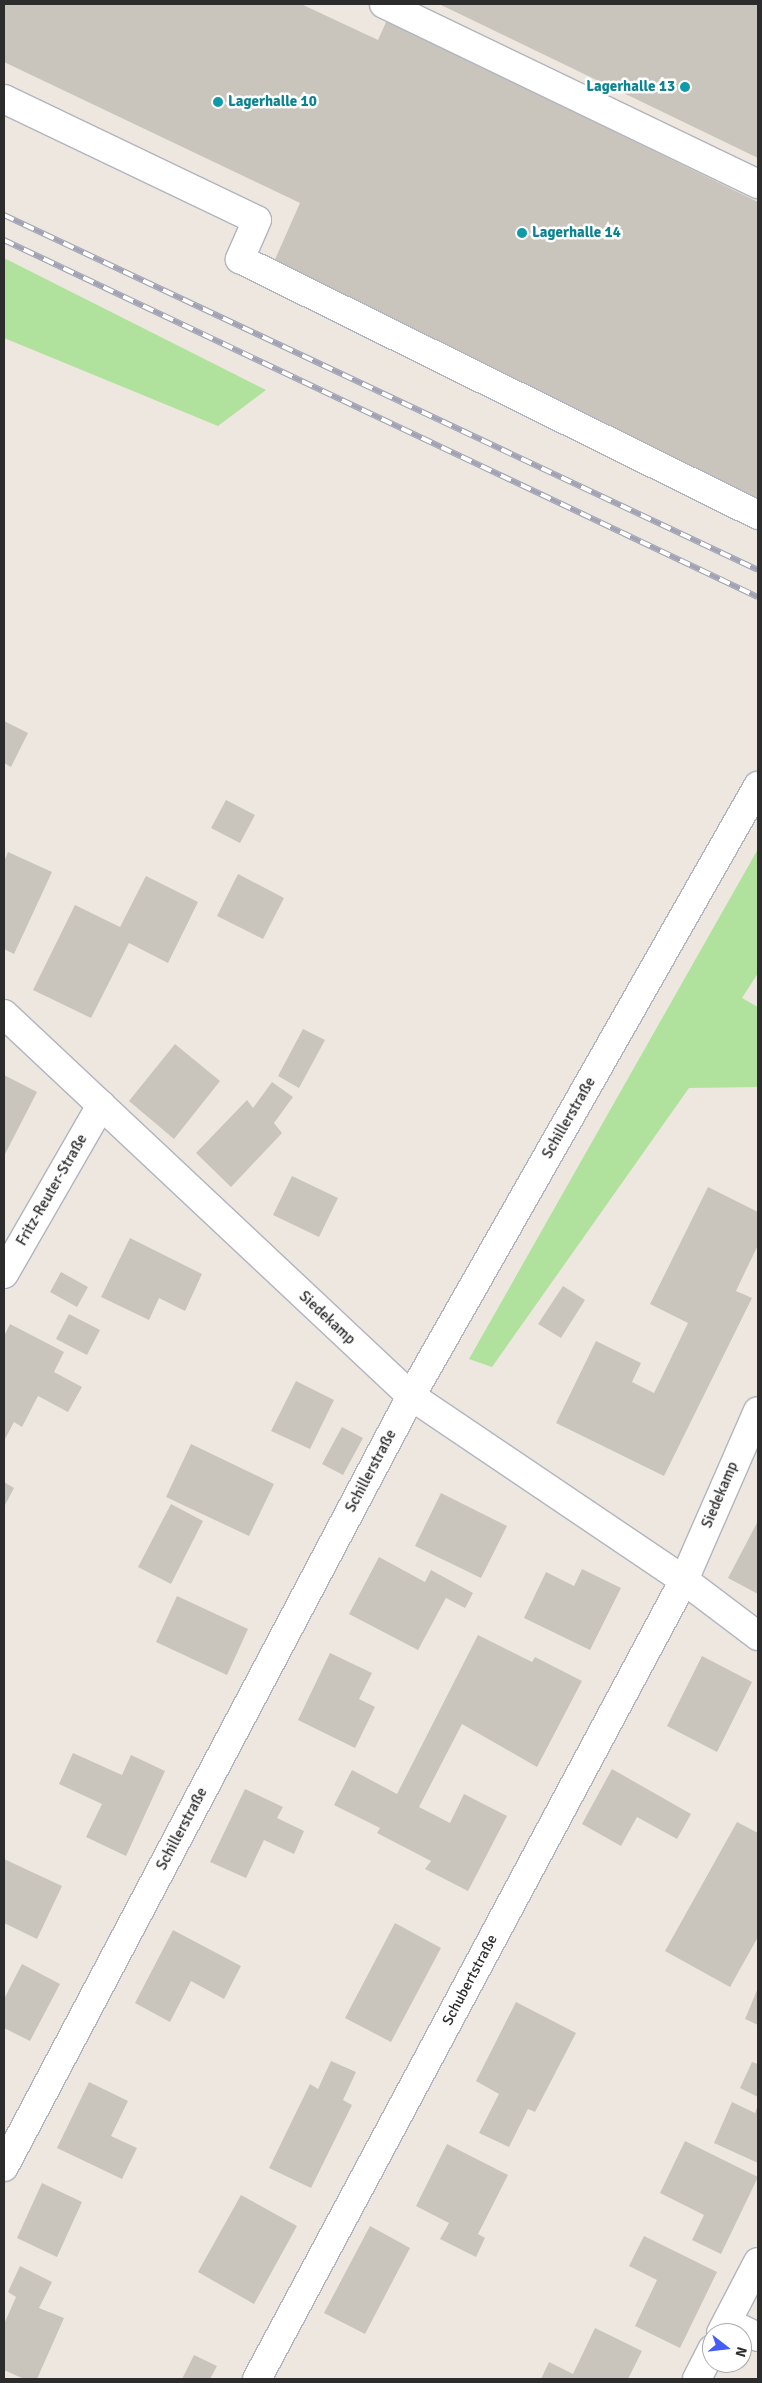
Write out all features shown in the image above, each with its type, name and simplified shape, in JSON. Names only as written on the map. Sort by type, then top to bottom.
[{"type":"street","points":[[384,4],[758,184]]},
{"type":"street","points":[[4,99],[258,220],[240,259],[758,515]]},
{"type":"street","name":"Schillerstraße","points":[[4,2168],[407,1403],[758,786]]},
{"type":"street","name":"Siedekamp","points":[[4,1014],[407,1403],[684,1580],[758,1636]]},
{"type":"street","name":"Fritz-Reuter-Straße","points":[[4,1274],[100,1105]]},
{"type":"street","name":"Siedekamp","points":[[684,1580],[758,1411]]},
{"type":"street","name":"Schubertstraße","points":[[257,2379],[684,1580]]},
{"type":"street","points":[[726,2323],[758,2262]]},
{"type":"green space","points":[[4,258],[266,390],[218,426],[4,338]]},
{"type":"green space","points":[[758,849],[758,973],[742,998],[758,1007],[758,1087],[689,1088],[492,1367],[469,1359]]},
{"type":"building","name":"Lagerhalle 14","points":[[4,4],[301,4],[378,40],[387,20],[758,202],[758,499],[273,264],[300,203],[4,62]]},
{"type":"building","name":"Lagerhalle 13","points":[[439,4],[758,4],[758,158],[466,17]]},
{"type":"building","points":[[4,721],[28,733],[11,767],[4,763]]},
{"type":"building","points":[[226,800],[255,815],[240,843],[211,828]]},
{"type":"building","points":[[8,852],[52,872],[14,954],[4,949],[4,862]]},
{"type":"building","points":[[238,874],[284,898],[263,939],[217,916]]},
{"type":"building","points":[[146,876],[198,902],[168,963],[129,943],[91,1018],[33,990],[75,905],[120,927]]},
{"type":"building","points":[[303,1029],[325,1040],[299,1088],[278,1076]]},
{"type":"building","points":[[175,1044],[220,1081],[174,1139],[129,1101]]},
{"type":"building","points":[[4,1075],[37,1092],[4,1156]]},
{"type":"building","points":[[272,1082],[293,1097],[274,1123],[282,1133],[231,1187],[196,1153],[247,1100],[253,1108]]},
{"type":"building","points":[[292,1176],[338,1198],[319,1237],[273,1215]]},
{"type":"building","points":[[708,1187],[758,1212],[758,1245],[736,1291],[752,1298],[664,1476],[556,1423],[596,1341],[641,1363],[632,1382],[654,1393],[688,1323],[650,1304]]},
{"type":"building","points":[[130,1238],[202,1274],[185,1311],[159,1298],[149,1320],[101,1297]]},
{"type":"building","points":[[61,1272],[88,1287],[77,1307],[50,1292]]},
{"type":"building","points":[[563,1286],[585,1300],[561,1338],[538,1324]]},
{"type":"building","points":[[69,1314],[100,1330],[87,1355],[56,1339]]},
{"type":"building","points":[[10,1324],[64,1352],[54,1372],[82,1387],[68,1412],[38,1396],[22,1427],[14,1422],[4,1441],[4,1336]]},
{"type":"building","points":[[296,1381],[334,1400],[310,1449],[271,1431]]},
{"type":"building","points":[[342,1427],[363,1438],[343,1475],[322,1464]]},
{"type":"building","points":[[191,1444],[274,1484],[249,1536],[166,1497]]},
{"type":"building","points":[[4,1482],[14,1488],[4,1507]]},
{"type":"building","points":[[441,1493],[507,1526],[481,1578],[415,1546]]},
{"type":"building","points":[[171,1504],[203,1521],[171,1584],[138,1567]]},
{"type":"building","points":[[758,1521],[758,1594],[728,1578]]},
{"type":"building","points":[[379,1557],[425,1582],[431,1570],[473,1593],[465,1608],[446,1598],[418,1650],[349,1614]]},
{"type":"building","points":[[582,1569],[621,1588],[590,1650],[524,1618],[546,1572],[574,1586]]},
{"type":"building","points":[[177,1596],[248,1629],[227,1675],[156,1642]]},
{"type":"building","points":[[478,1635],[532,1662],[535,1657],[582,1681],[537,1767],[462,1724],[419,1807],[450,1823],[464,1794],[507,1816],[468,1891],[425,1869],[431,1861],[377,1833],[380,1828],[334,1805],[352,1770],[397,1794]]},
{"type":"building","points":[[330,1653],[372,1673],[359,1699],[375,1707],[355,1748],[298,1720]]},
{"type":"building","points":[[702,1656],[752,1682],[717,1752],[667,1726]]},
{"type":"building","points":[[73,1753],[122,1775],[131,1755],[165,1771],[126,1856],[86,1837],[102,1804],[59,1784]]},
{"type":"building","points":[[612,1769],[691,1814],[677,1839],[637,1817],[621,1846],[582,1824]]},
{"type":"building","points":[[245,1789],[283,1807],[277,1818],[304,1831],[294,1854],[264,1840],[246,1878],[210,1862]]},
{"type":"building","points":[[737,1822],[758,1833],[758,1937],[730,1987],[665,1951]]},
{"type":"building","points":[[4,1859],[62,1886],[37,1939],[4,1923]]},
{"type":"building","points":[[395,1923],[441,1948],[391,2042],[345,2018]]},
{"type":"building","points":[[173,1930],[241,1966],[224,1999],[191,1981],[170,2022],[135,2003]]},
{"type":"building","points":[[22,1964],[60,1984],[30,2041],[4,2028],[4,1999]]},
{"type":"building","points":[[758,1988],[758,2025],[745,2019]]},
{"type":"building","points":[[516,2002],[576,2033],[535,2112],[528,2109],[509,2147],[479,2133],[499,2094],[476,2081]]},
{"type":"building","points":[[331,2061],[356,2072],[343,2100],[352,2105],[311,2188],[269,2168],[310,2084],[318,2089]]},
{"type":"building","points":[[752,2062],[758,2064],[758,2097],[740,2088]]},
{"type":"building","points":[[89,2082],[128,2101],[111,2136],[137,2148],[122,2179],[57,2148]]},
{"type":"building","points":[[732,2102],[755,2113],[758,2105],[758,2163],[714,2143]]},
{"type":"building","points":[[685,2141],[758,2177],[721,2254],[692,2240],[704,2215],[660,2193]]},
{"type":"building","points":[[447,2144],[508,2175],[478,2234],[485,2238],[476,2257],[440,2239],[449,2223],[416,2206]]},
{"type":"building","points":[[42,2183],[82,2202],[57,2257],[17,2238]]},
{"type":"building","points":[[241,2195],[297,2226],[254,2304],[198,2272]]},
{"type":"building","points":[[370,2226],[410,2248],[365,2334],[324,2313]]},
{"type":"building","points":[[644,2236],[717,2272],[680,2348],[635,2326],[657,2280],[629,2266]]},
{"type":"building","points":[[20,2266],[52,2282],[39,2308],[64,2318],[37,2379],[24,2379],[4,2370],[4,2324],[16,2297],[8,2292]]},
{"type":"building","points":[[595,2328],[642,2351],[628,2379],[541,2379],[549,2362],[573,2374]]},
{"type":"building","points":[[194,2355],[217,2366],[210,2379],[182,2379]]},
{"type":"railway","points":[[4,215],[758,570]]},
{"type":"railway","points":[[4,240],[758,597]]},
{"type":"place","name":"Lagerhalle 13","points":[[685,87]]},
{"type":"place","name":"Lagerhalle 10","points":[[218,102]]},
{"type":"place","name":"Lagerhalle 14","points":[[522,233]]}]
